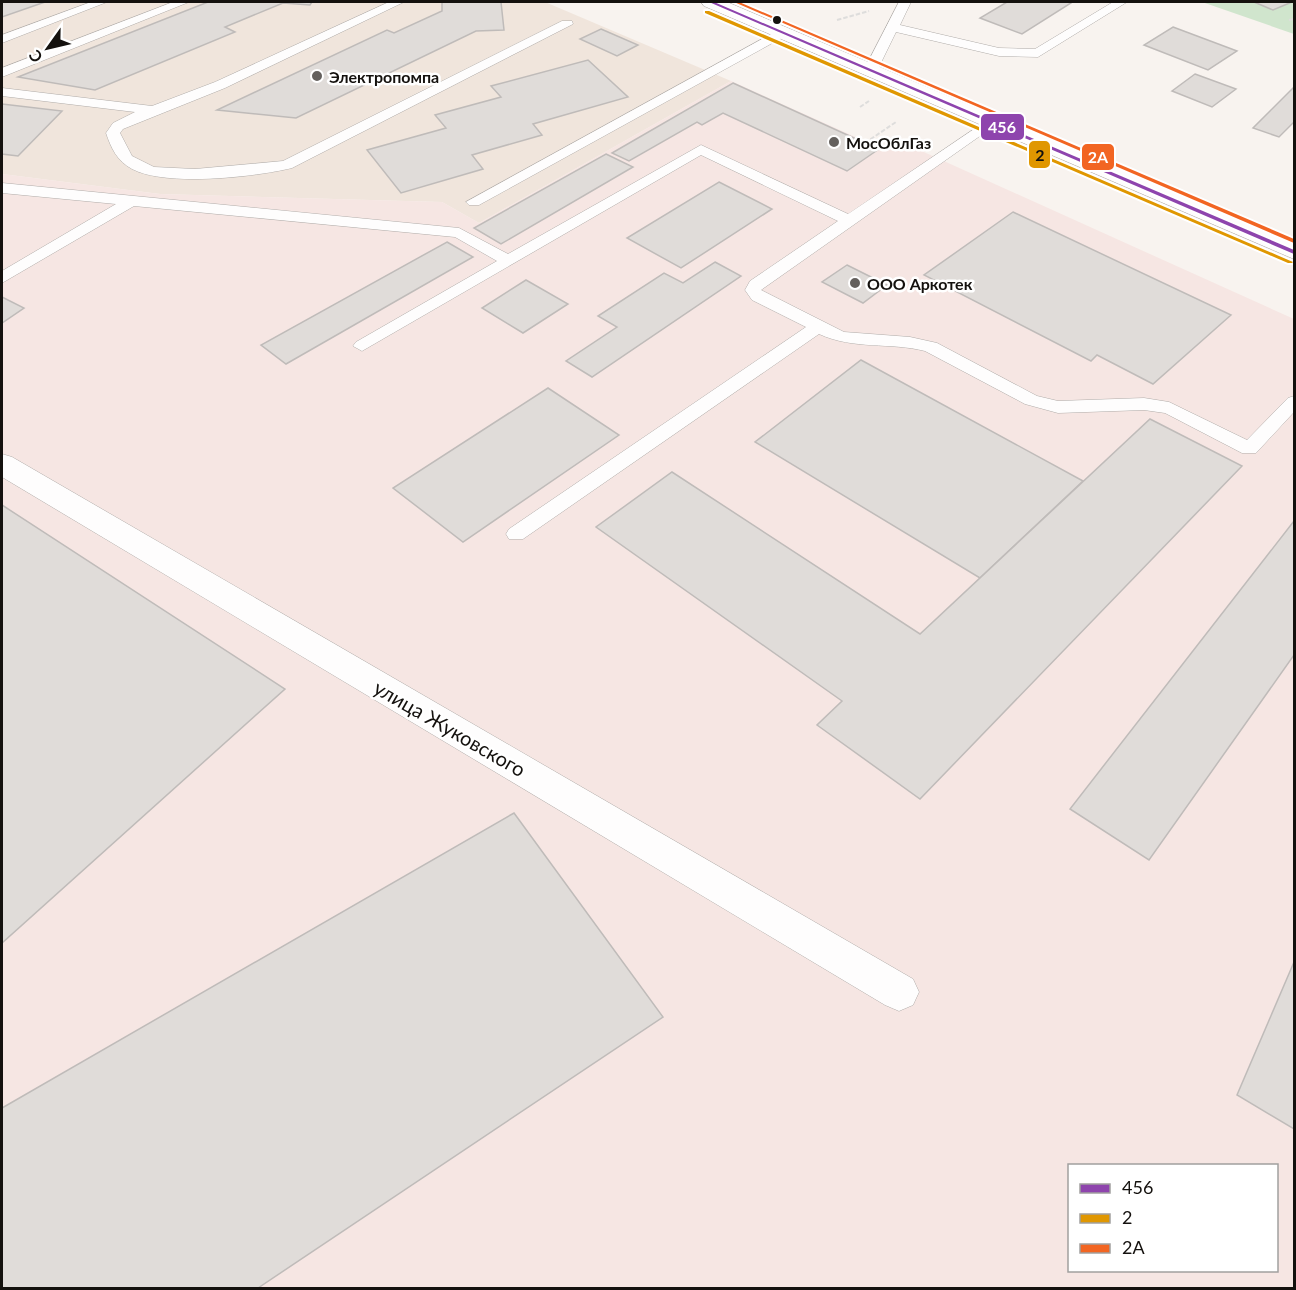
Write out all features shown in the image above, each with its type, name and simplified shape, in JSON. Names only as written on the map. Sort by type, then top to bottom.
[{"type":"street","points":[[711,2],[1294,252]]},
{"type":"street","name":"улица Жуковского","points":[[2,464],[899,992]]},
{"type":"lane","points":[[2,39],[101,2]]},
{"type":"lane","points":[[2,73],[183,2]]},
{"type":"lane","points":[[398,2],[220,85],[151,110],[118,126],[113,133],[115,144],[133,165],[149,172],[170,176],[256,171],[287,165],[567,24]]},
{"type":"lane","points":[[871,70],[905,2]]},
{"type":"lane","points":[[891,27],[999,52],[1038,53],[1050,48],[1120,2]]},
{"type":"lane","points":[[474,201],[782,32]]},
{"type":"lane","points":[[2,92],[151,110]]},
{"type":"lane","points":[[992,121],[756,284],[753,290],[758,296],[818,327],[848,338],[910,342],[931,347],[1031,400],[1058,407],[1144,404],[1169,408],[1249,449],[1294,402]]},
{"type":"lane","points":[[362,346],[701,149],[849,220]]},
{"type":"lane","points":[[2,188],[459,232],[509,261]]},
{"type":"lane","points":[[2,278],[131,201]]},
{"type":"lane","points":[[516,534],[818,327]]},
{"type":"path","points":[[1288,20],[1294,19]]},
{"type":"path","points":[[865,142],[896,122]]},
{"type":"shaded area","points":[[2,2],[545,2],[731,81],[479,223],[442,202],[160,194],[2,174]]},
{"type":"shaded area","points":[[731,81],[880,148],[895,139],[1294,319],[1294,1288],[2,1288],[2,174],[160,194],[442,202],[479,223]]},
{"type":"green space","points":[[1202,2],[1294,2],[1294,34]]},
{"type":"building","points":[[2,2],[45,2],[2,17]]},
{"type":"building","points":[[208,2],[312,2],[310,5],[283,3],[225,27],[235,32],[95,90],[18,77]]},
{"type":"building","points":[[442,2],[501,2],[504,30],[476,31],[296,118],[217,110],[387,30],[394,33],[442,11]]},
{"type":"building","points":[[1007,2],[1071,3],[1022,34],[980,18]]},
{"type":"building","points":[[1254,2],[1292,2],[1273,10]]},
{"type":"building","points":[[1173,27],[1237,51],[1208,70],[1144,45]]},
{"type":"building","points":[[601,29],[638,45],[617,56],[580,39]]},
{"type":"building","points":[[588,60],[628,97],[533,124],[542,135],[472,155],[483,169],[401,193],[367,150],[446,128],[435,115],[501,97],[491,86]]},
{"type":"building","points":[[1195,74],[1236,89],[1212,107],[1172,91]]},
{"type":"building","points":[[733,83],[879,149],[847,171],[723,113],[702,125],[697,122],[629,161],[612,153]]},
{"type":"building","points":[[1294,87],[1294,122],[1279,137],[1253,128]]},
{"type":"building","points":[[2,104],[62,111],[18,156],[2,154]]},
{"type":"building","points":[[606,154],[633,167],[501,244],[474,228]]},
{"type":"building","points":[[719,182],[772,209],[681,268],[627,238]]},
{"type":"building","points":[[1013,212],[1231,315],[1153,384],[1097,355],[1091,361],[924,275]]},
{"type":"building","points":[[447,242],[473,257],[286,364],[261,345]]},
{"type":"building","points":[[715,262],[741,276],[592,377],[566,361],[617,327],[598,316],[664,273],[683,283]]},
{"type":"building","name":"ООО Аркотек","points":[[847,265],[887,285],[863,303],[822,282]]},
{"type":"building","points":[[526,280],[568,304],[523,333],[482,308]]},
{"type":"building","points":[[2,297],[24,308],[2,323]]},
{"type":"building","points":[[861,360],[1083,481],[980,578],[755,442]]},
{"type":"building","points":[[548,388],[619,435],[463,542],[393,488]]},
{"type":"building","points":[[1150,419],[1242,466],[920,799],[817,725],[842,701],[596,527],[672,472],[920,634]]},
{"type":"building","points":[[2,505],[285,689],[2,943]]},
{"type":"building","points":[[1294,521],[1294,655],[1149,860],[1070,809]]},
{"type":"building","points":[[514,813],[663,1017],[258,1288],[2,1288],[2,1108]]},
{"type":"building","points":[[1294,962],[1294,1129],[1237,1095]]},
{"type":"transit line","name":"456","points":[[711,2],[1294,252]]},
{"type":"transit line","name":"2А","points":[[736,2],[1294,241]]},
{"type":"transit line","name":"2","points":[[707,12],[1290,262]]},
{"type":"place","name":"Электропомпа","points":[[317,76]]},
{"type":"place","name":"МосОблГаз","points":[[834,142]]},
{"type":"place","name":"ООО Аркотек","points":[[855,283]]}]
